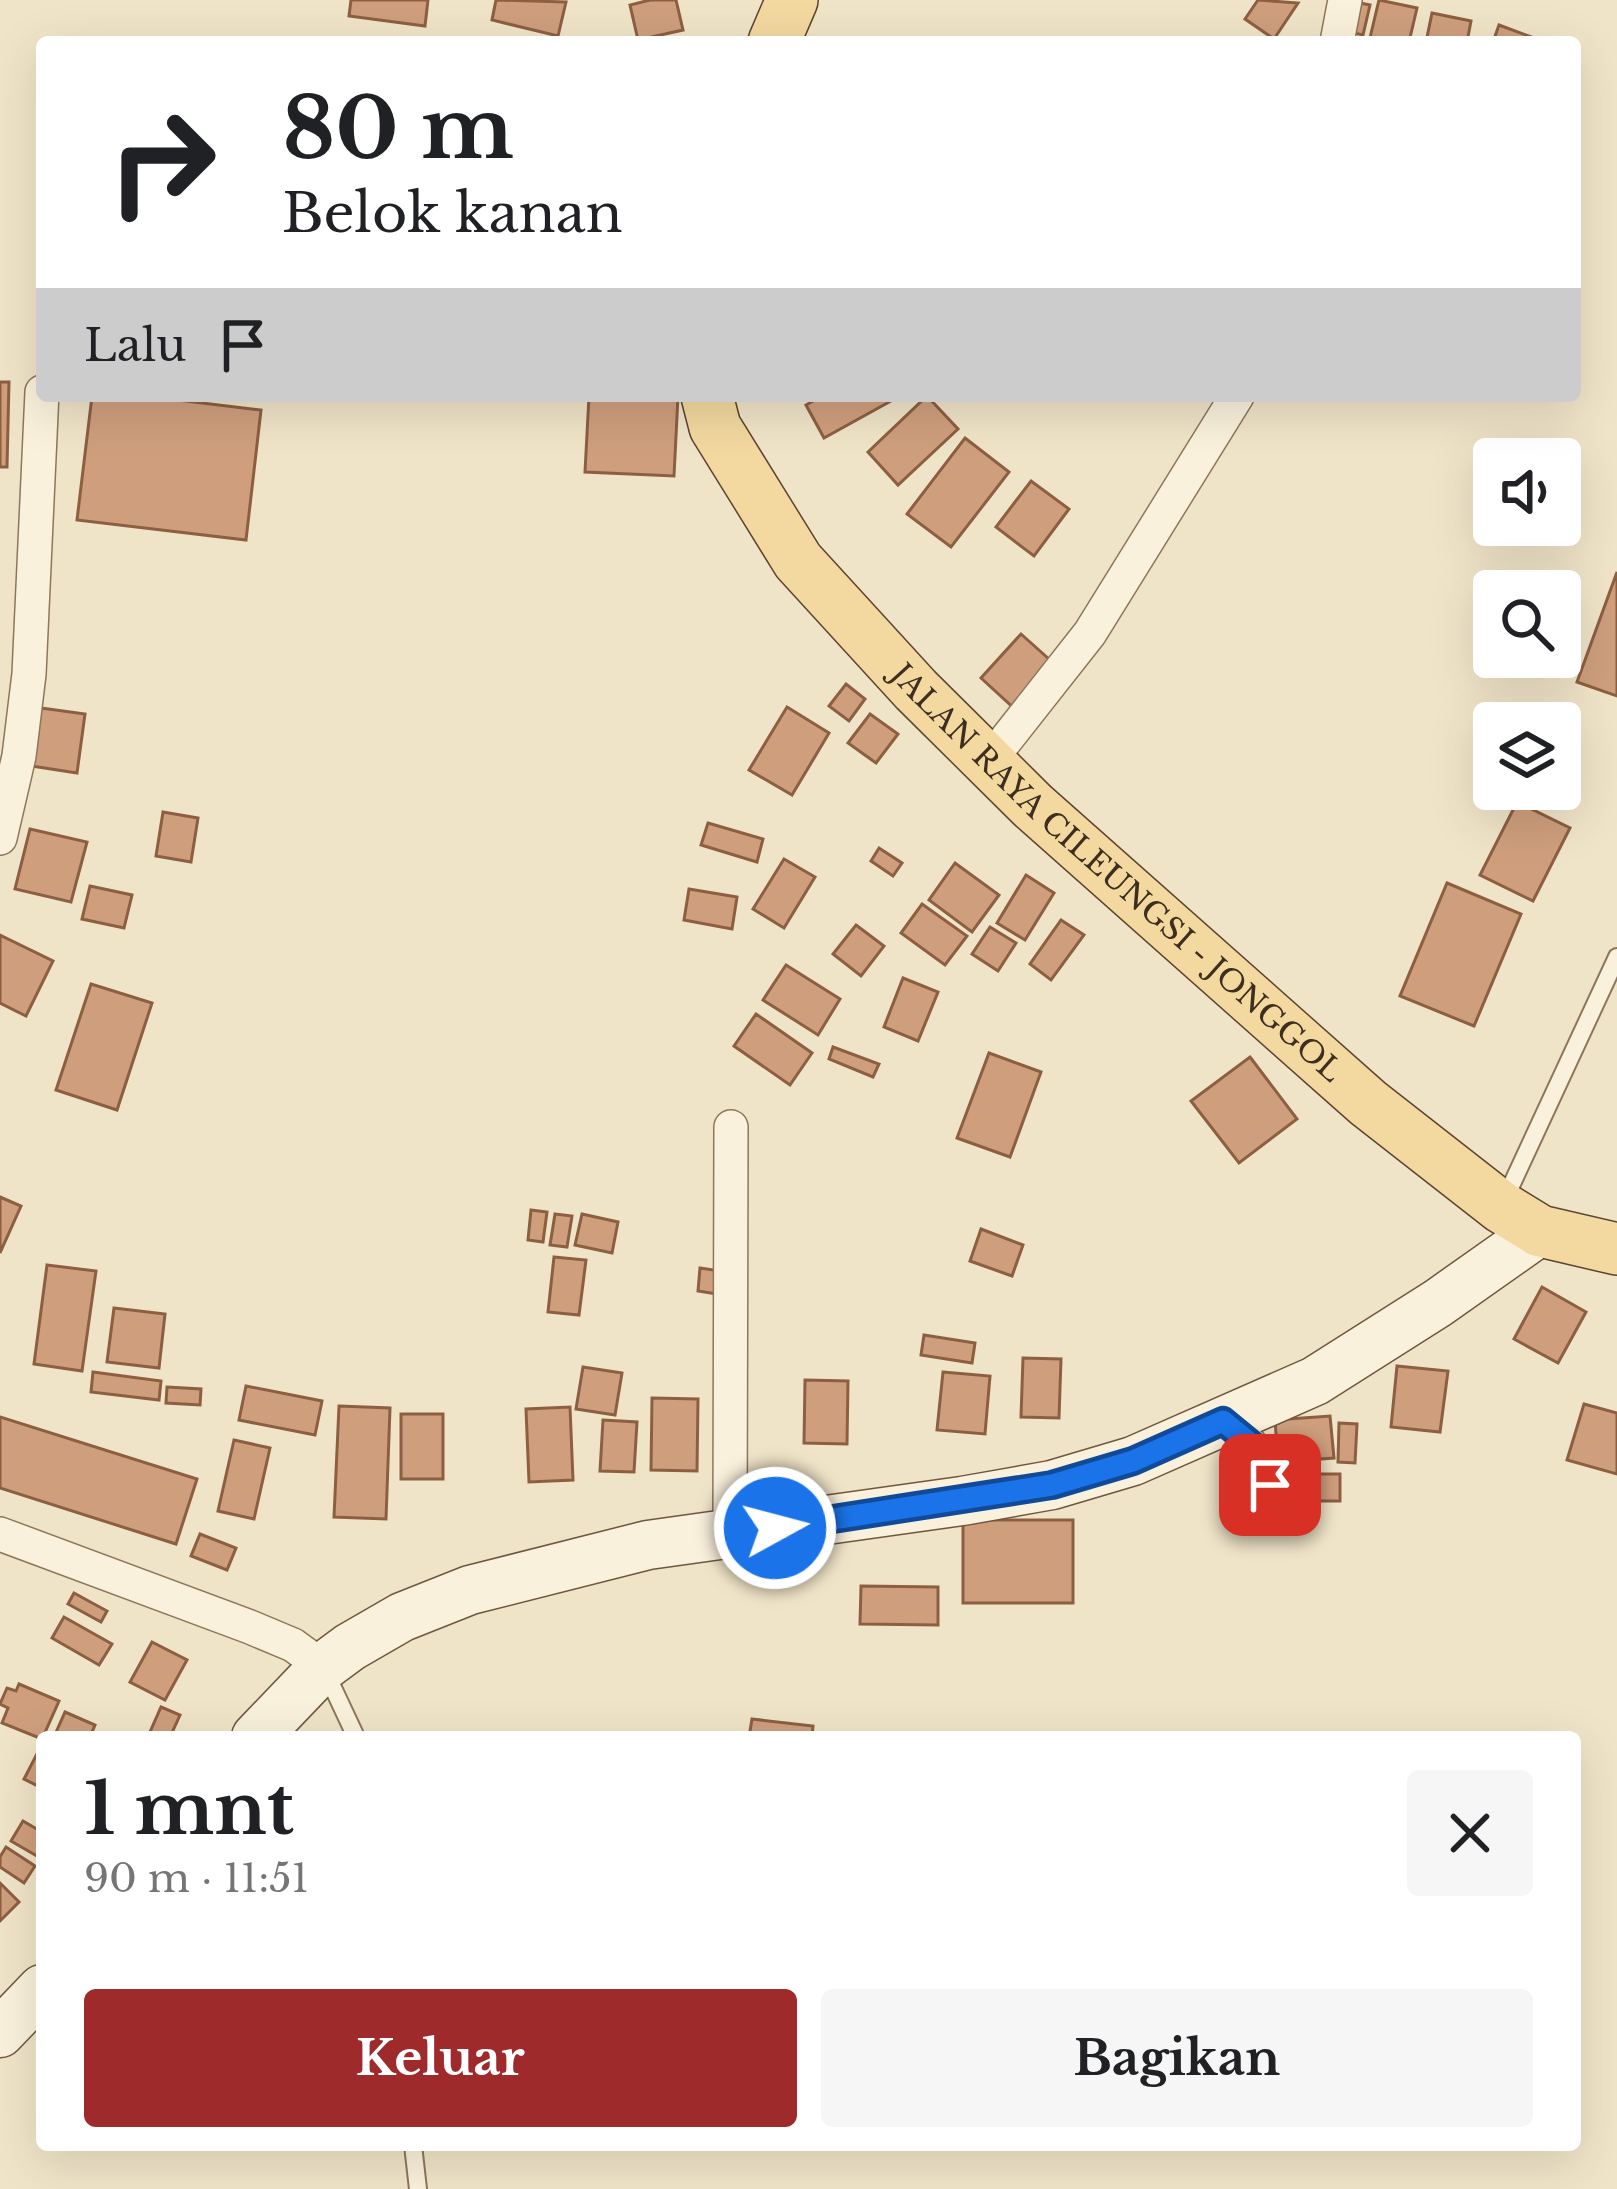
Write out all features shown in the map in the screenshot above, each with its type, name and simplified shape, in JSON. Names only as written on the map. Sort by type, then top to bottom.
[{"type":"main road","points":[[777,36],[792,0]]},
{"type":"main road","name":"JALAN RAYA CILEUNGSI - JONGGOL","points":[[709,402],[715,427],[798,561],[916,690],[1033,806],[1368,1103],[1521,1219],[1617,1249]]},
{"type":"street","points":[[1338,36],[1345,0]]},
{"type":"street","points":[[0,838],[19,756],[15,673],[41,402]]},
{"type":"street","points":[[989,760],[1090,633],[1233,402]]},
{"type":"street","points":[[730,1534],[731,1127]]},
{"type":"street","points":[[262,1731],[323,1667],[403,1617],[470,1590],[648,1545],[865,1517],[1052,1485],[1133,1461],[1316,1381],[1438,1304],[1521,1219]]},
{"type":"street","points":[[1223,1421],[1262,1453],[1273,1511]]},
{"type":"street","points":[[0,1534],[250,1627],[292,1645],[323,1667]]},
{"type":"street","points":[[0,2033],[36,1995]]},
{"type":"lane","points":[[1521,1219],[1617,958]]},
{"type":"lane","points":[[323,1667],[353,1731]]},
{"type":"lane","points":[[412,2151],[415,2186]]},
{"type":"building","points":[[351,0],[428,0],[425,26],[349,16]]},
{"type":"building","points":[[496,0],[566,2],[558,36],[492,20]]},
{"type":"building","points":[[676,0],[683,30],[637,36],[630,5]]},
{"type":"building","points":[[1258,0],[1298,3],[1276,36],[1245,19]]},
{"type":"building","points":[[1379,0],[1417,8],[1410,36],[1370,36]]},
{"type":"building","points":[[1351,1],[1370,5],[1363,35],[1345,31]]},
{"type":"building","points":[[1432,13],[1471,21],[1468,36],[1427,36]]},
{"type":"building","points":[[1499,25],[1529,36],[1495,36]]},
{"type":"building","points":[[0,382],[9,382],[7,467],[0,467]]},
{"type":"building","points":[[91,402],[194,402],[261,410],[246,540],[77,520]]},
{"type":"building","points":[[589,402],[678,402],[674,476],[585,472]]},
{"type":"building","points":[[811,402],[889,402],[824,438],[806,405]]},
{"type":"building","points":[[921,402],[933,402],[958,429],[898,485],[868,452]]},
{"type":"building","points":[[965,438],[1009,472],[951,547],[907,514]]},
{"type":"building","points":[[1031,481],[1069,509],[1034,556],[996,527]]},
{"type":"building","points":[[1617,572],[1617,696],[1577,682]]},
{"type":"building","points":[[1021,634],[1059,668],[1019,713],[981,678]]},
{"type":"building","points":[[846,684],[865,699],[849,721],[829,706]]},
{"type":"building","points":[[34,707],[85,714],[77,773],[25,765]]},
{"type":"building","points":[[787,707],[829,733],[792,795],[749,770]]},
{"type":"building","points":[[870,714],[898,734],[876,763],[848,743]]},
{"type":"building","points":[[1513,810],[1533,810],[1570,828],[1533,901],[1480,875]]},
{"type":"building","points":[[163,812],[198,818],[191,862],[156,856]]},
{"type":"building","points":[[708,823],[763,839],[757,862],[701,845]]},
{"type":"building","points":[[30,829],[87,842],[71,902],[15,889]]},
{"type":"building","points":[[879,848],[902,863],[893,876],[871,861]]},
{"type":"building","points":[[784,859],[815,877],[784,928],[753,909]]},
{"type":"building","points":[[955,863],[999,895],[972,932],[929,900]]},
{"type":"building","points":[[1026,875],[1054,893],[1025,940],[997,923]]},
{"type":"building","points":[[1447,883],[1521,914],[1474,1026],[1400,996]]},
{"type":"building","points":[[90,886],[132,895],[124,928],[82,919]]},
{"type":"building","points":[[689,889],[737,897],[732,929],[684,920]]},
{"type":"building","points":[[922,904],[967,936],[945,965],[901,933]]},
{"type":"building","points":[[1061,920],[1084,935],[1051,980],[1030,964]]},
{"type":"building","points":[[856,925],[884,946],[861,976],[833,954]]},
{"type":"building","points":[[990,927],[1016,943],[998,971],[972,954]]},
{"type":"building","points":[[0,935],[53,961],[26,1016],[0,1003]]},
{"type":"building","points":[[786,965],[840,999],[818,1035],[763,1000]]},
{"type":"building","points":[[903,978],[938,992],[918,1041],[884,1027]]},
{"type":"building","points":[[91,984],[152,1003],[117,1110],[56,1090]]},
{"type":"building","points":[[756,1014],[812,1053],[790,1085],[734,1046]]},
{"type":"building","points":[[833,1047],[879,1064],[873,1077],[829,1059]]},
{"type":"building","points":[[989,1053],[1041,1072],[1010,1157],[957,1138]]},
{"type":"building","points":[[1250,1057],[1297,1119],[1239,1163],[1191,1101]]},
{"type":"building","points":[[0,1197],[21,1206],[0,1253]]},
{"type":"building","points":[[531,1210],[547,1212],[543,1242],[528,1240]]},
{"type":"building","points":[[555,1214],[572,1216],[567,1247],[550,1245]]},
{"type":"building","points":[[582,1214],[618,1222],[612,1253],[575,1245]]},
{"type":"building","points":[[981,1229],[1023,1245],[1012,1276],[970,1261]]},
{"type":"building","points":[[554,1257],[586,1260],[579,1315],[548,1312]]},
{"type":"building","points":[[47,1265],[96,1271],[82,1371],[34,1364]]},
{"type":"building","points":[[700,1268],[720,1271],[717,1294],[698,1291]]},
{"type":"building","points":[[1542,1287],[1586,1312],[1558,1363],[1514,1339]]},
{"type":"building","points":[[114,1308],[165,1314],[159,1368],[107,1362]]},
{"type":"building","points":[[924,1335],[975,1343],[972,1363],[921,1355]]},
{"type":"building","points":[[1023,1358],[1061,1359],[1059,1418],[1021,1417]]},
{"type":"building","points":[[1397,1366],[1448,1371],[1440,1432],[1391,1427]]},
{"type":"building","points":[[583,1367],[622,1373],[615,1415],[576,1409]]},
{"type":"building","points":[[93,1372],[161,1381],[159,1400],[91,1392]]},
{"type":"building","points":[[943,1372],[990,1376],[985,1434],[937,1430]]},
{"type":"building","points":[[805,1380],[848,1381],[847,1444],[804,1443]]},
{"type":"building","points":[[246,1386],[322,1401],[315,1435],[239,1420]]},
{"type":"building","points":[[167,1387],[201,1389],[200,1405],[166,1403]]},
{"type":"building","points":[[652,1398],[698,1399],[697,1471],[651,1470]]},
{"type":"building","points":[[1584,1404],[1617,1413],[1617,1474],[1567,1460]]},
{"type":"building","points":[[339,1406],[390,1408],[386,1519],[334,1517]]},
{"type":"building","points":[[570,1407],[573,1480],[529,1482],[526,1409]]},
{"type":"building","points":[[401,1414],[443,1414],[443,1479],[401,1479]]},
{"type":"building","points":[[1330,1416],[1334,1458],[1278,1462],[1275,1420]]},
{"type":"building","points":[[0,1417],[197,1479],[176,1544],[0,1488]]},
{"type":"building","points":[[603,1420],[637,1422],[634,1472],[600,1471]]},
{"type":"building","points":[[1339,1423],[1357,1424],[1355,1463],[1338,1462]]},
{"type":"building","points":[[234,1440],[270,1448],[254,1519],[218,1511]]},
{"type":"building","points":[[1283,1474],[1340,1474],[1340,1501],[1283,1501]]},
{"type":"building","points":[[963,1520],[1073,1520],[1073,1603],[963,1603]]},
{"type":"building","points":[[200,1534],[236,1548],[227,1570],[191,1556]]},
{"type":"building","points":[[861,1586],[938,1587],[938,1625],[860,1624]]},
{"type":"building","points":[[74,1593],[107,1611],[101,1622],[68,1604]]},
{"type":"building","points":[[64,1617],[112,1644],[99,1665],[52,1638]]},
{"type":"building","points":[[152,1642],[187,1660],[165,1700],[130,1682]]},
{"type":"building","points":[[19,1684],[59,1701],[46,1731],[36,1731],[36,1737],[2,1723],[8,1708],[0,1704],[7,1688],[16,1691]]},
{"type":"building","points":[[161,1707],[180,1715],[173,1731],[150,1731]]},
{"type":"building","points":[[65,1712],[95,1725],[92,1731],[57,1731]]},
{"type":"building","points":[[752,1719],[813,1726],[813,1731],[750,1731]]},
{"type":"building","points":[[36,1756],[36,1785],[24,1779]]},
{"type":"building","points":[[23,1821],[36,1829],[36,1856],[11,1841]]},
{"type":"building","points":[[6,1847],[35,1866],[24,1883],[0,1867]]},
{"type":"building","points":[[0,1883],[19,1902],[0,1921]]},
{"type":"route","points":[[775,1528],[1052,1485],[1133,1461],[1223,1421],[1262,1453],[1270,1485]]}]
